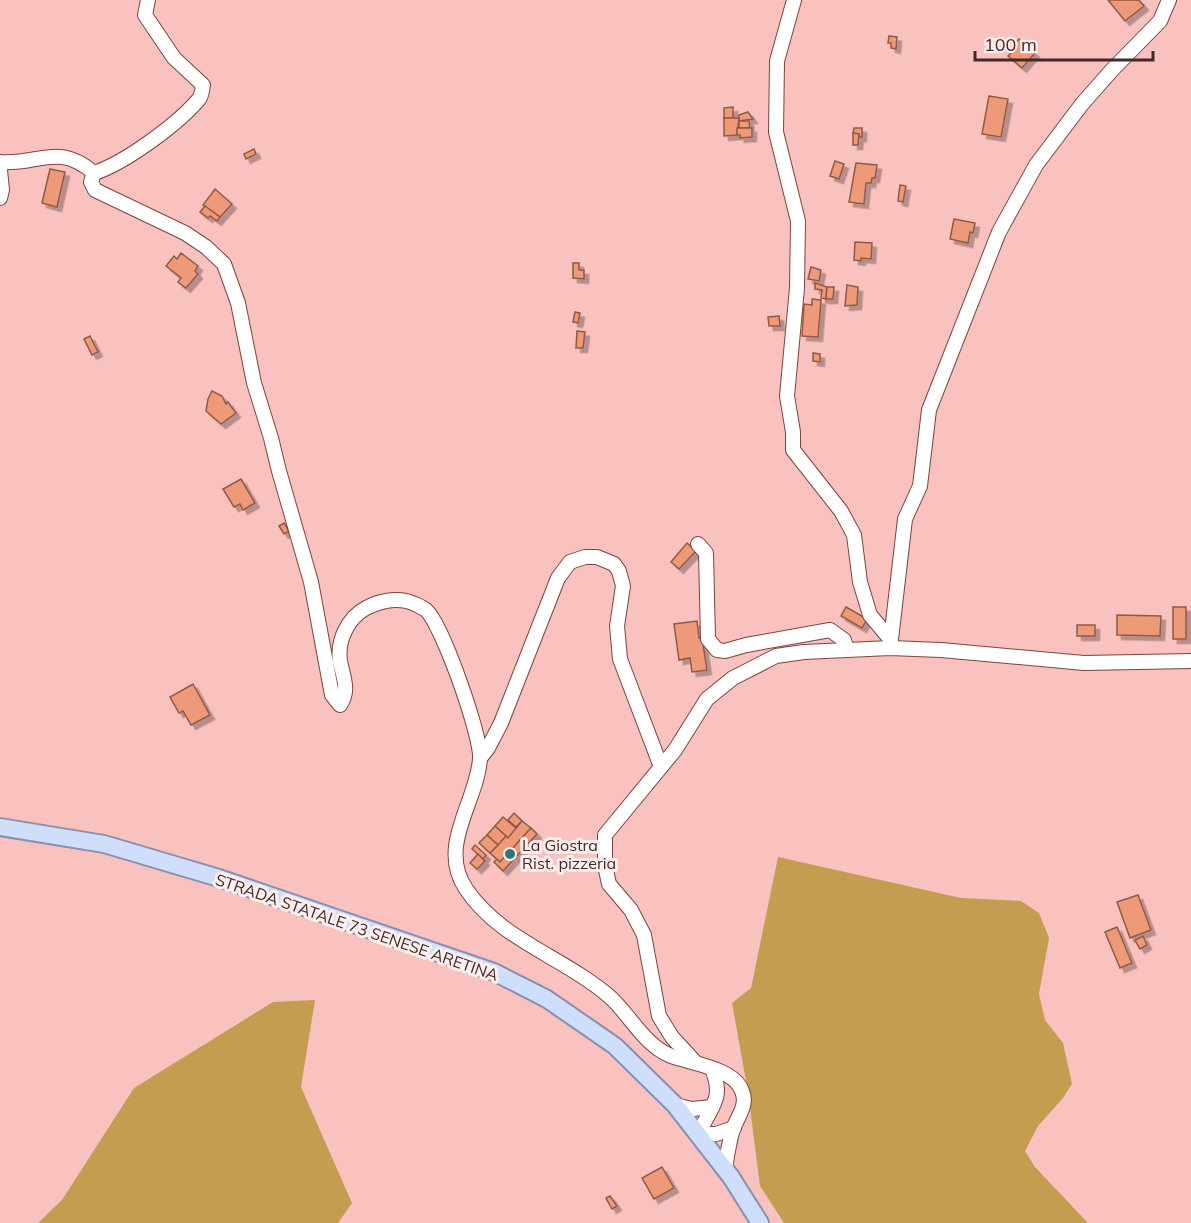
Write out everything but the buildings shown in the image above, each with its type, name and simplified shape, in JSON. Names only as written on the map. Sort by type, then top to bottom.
[{"type":"main road","name":"STRADA STATALE 73 SENESE ARETINA","points":[[0,827],[104,844],[219,879],[494,972],[548,999],[615,1046],[675,1104],[725,1169],[760,1223]]},
{"type":"street","points":[[94,173],[107,168],[165,130],[201,97],[203,86],[174,58],[145,15],[148,0]]},
{"type":"street","points":[[794,0],[777,61],[776,132],[798,221],[797,288],[787,396],[793,432],[792,450],[841,511],[854,535],[860,582],[870,615],[890,644]]},
{"type":"street","points":[[890,644],[905,519],[920,486],[929,410],[999,232],[1036,165],[1082,104],[1160,21],[1169,0]]},
{"type":"street","points":[[0,162],[14,163],[64,155],[82,163],[94,173]]},
{"type":"street","points":[[0,170],[2,190],[0,198]]},
{"type":"street","points":[[94,173],[91,182],[95,190],[185,233],[206,247],[224,264],[238,303],[254,383],[311,582],[332,695],[340,705],[346,691],[340,659],[340,645],[345,629],[357,614],[370,606],[387,601],[407,601],[427,611],[448,652],[464,696],[481,757],[477,778],[457,836],[455,860],[461,881],[478,906],[503,928],[579,972],[610,997],[656,1047],[670,1056],[695,1062],[727,1074],[737,1082],[742,1090],[744,1102],[742,1113],[734,1128],[725,1169]]},
{"type":"street","points":[[698,544],[706,553],[708,639],[717,650],[725,651],[830,630],[844,640],[847,650]]},
{"type":"street","points":[[481,757],[501,723],[558,578],[570,562],[597,556],[614,564],[619,571],[623,586],[617,626],[620,659],[661,767]]},
{"type":"street","points":[[695,1062],[672,1037],[659,1016],[644,935],[631,910],[609,884],[604,865],[605,835],[675,750],[707,699],[733,678],[776,656],[890,644],[1084,663],[1191,661]]},
{"type":"street","points":[[712,1069],[718,1084],[718,1094],[699,1134],[716,1134],[734,1128]]},
{"type":"street","points":[[675,1104],[692,1109],[712,1107]]},
{"type":"shaded area","points":[[778,857],[961,898],[1021,901],[1039,913],[1049,938],[1039,994],[1045,1020],[1063,1043],[1072,1084],[1063,1098],[1038,1126],[1025,1151],[1035,1167],[1088,1223],[784,1223],[760,1186],[748,1092],[732,1003],[751,988]]},
{"type":"shaded area","points":[[315,1000],[301,1087],[352,1203],[338,1223],[38,1223],[62,1200],[134,1088],[273,1002]]},
{"type":"place","name":"La Giostra Rist. pizzeria","points":[[510,854]]}]
